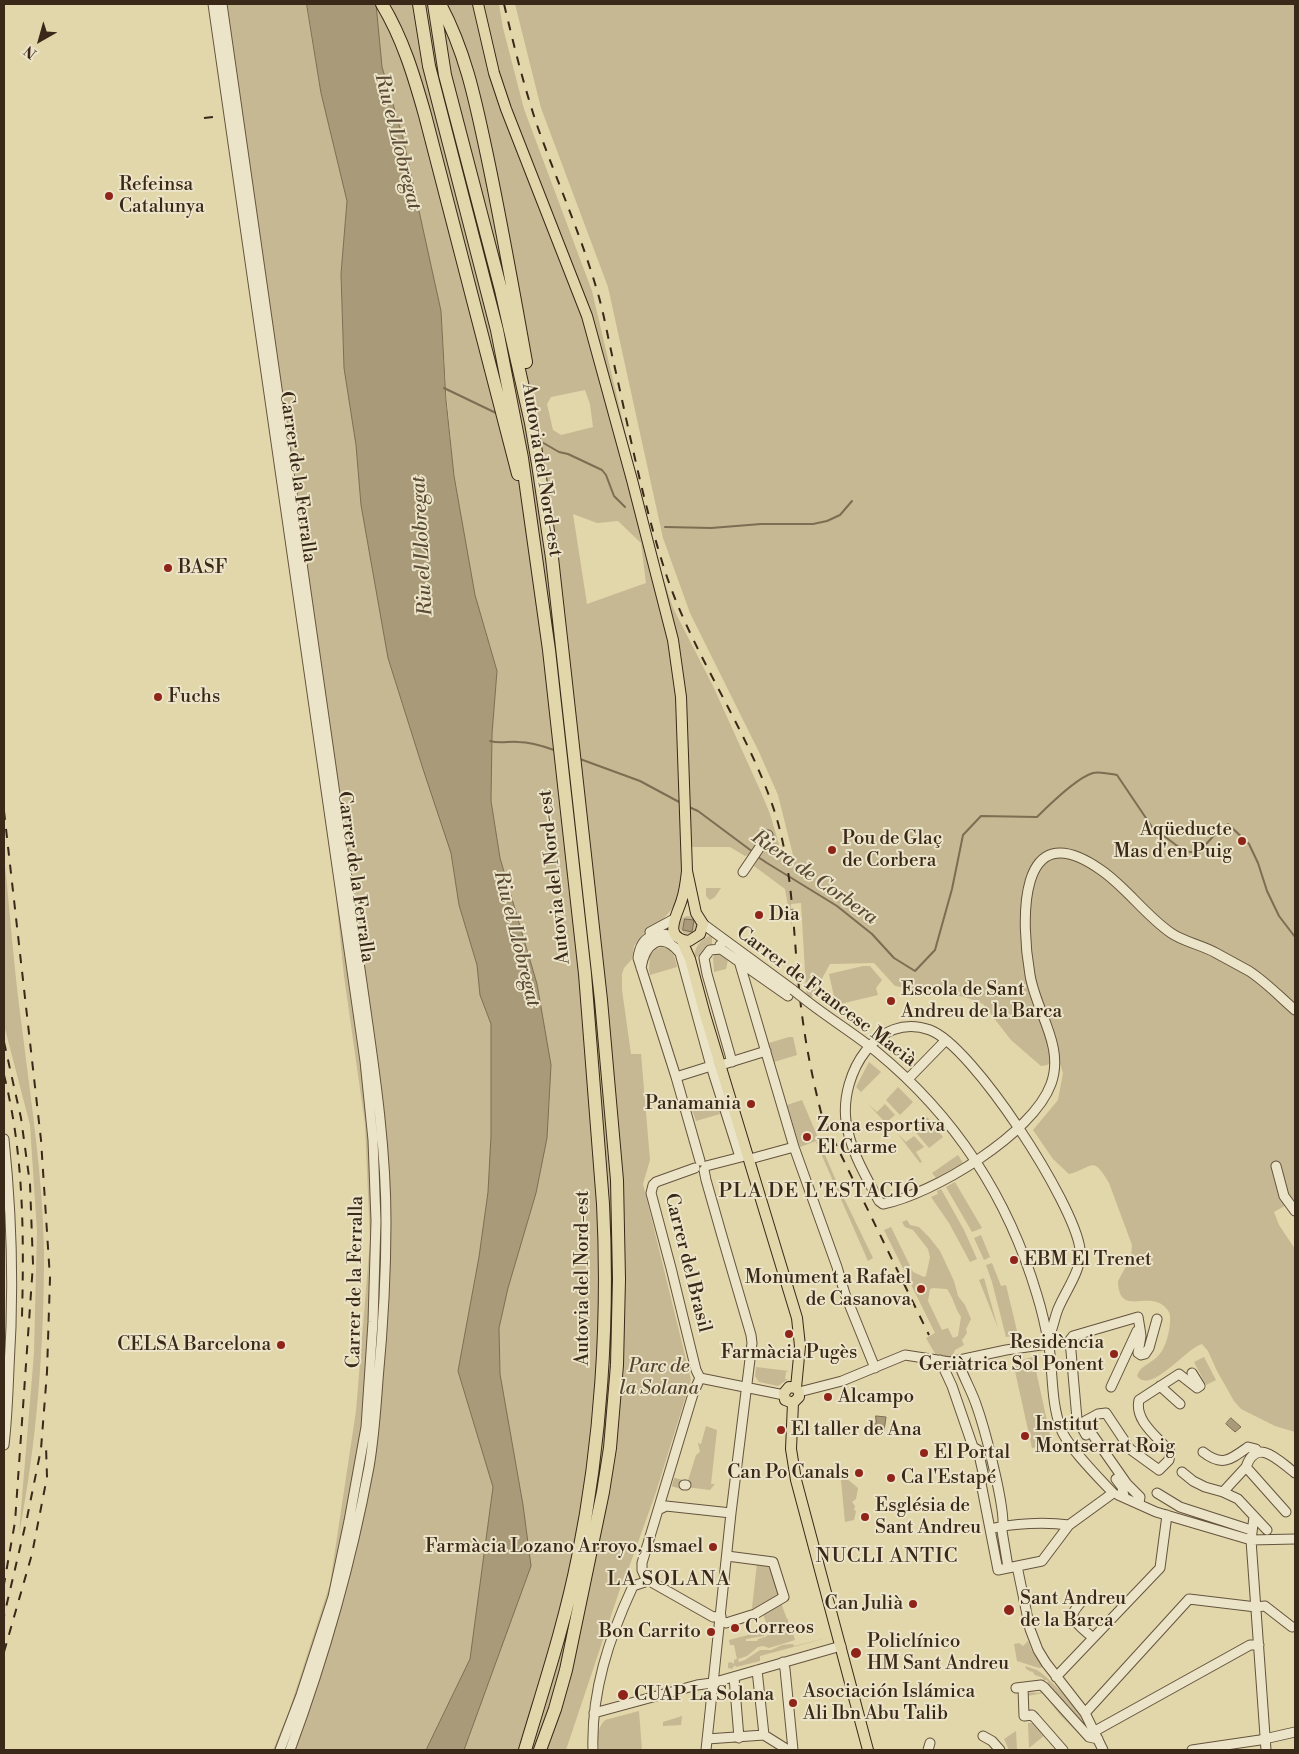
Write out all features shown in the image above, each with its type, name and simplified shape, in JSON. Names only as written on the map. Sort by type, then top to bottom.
[{"type":"highway","points":[[382,4],[403,45],[425,115],[533,530]]},
{"type":"highway","name":"Autovia del Nord-est","points":[[419,4],[429,66],[497,330],[519,438],[549,650],[585,974],[602,1188],[604,1325],[594,1458],[578,1557],[555,1654],[525,1750]]},
{"type":"highway","name":"Autovia del Nord-est","points":[[434,4],[446,75],[502,290],[534,423],[552,558],[601,1000],[617,1180],[619,1279],[617,1365],[610,1448],[603,1492],[566,1670],[541,1750]]},
{"type":"highway","points":[[440,4],[455,36],[471,82],[493,183],[534,423]]},
{"type":"highway","points":[[517,1750],[537,1709]]},
{"type":"main road","points":[[478,4],[494,74],[506,110],[587,316],[673,640],[681,697],[687,871],[696,913],[703,924],[690,959]]},
{"type":"main road","points":[[687,871],[683,896],[673,928],[690,959],[716,1066],[797,1318],[800,1346],[798,1399],[793,1403],[792,1461],[868,1750]]},
{"type":"main road","points":[[676,916],[688,910],[696,913]]},
{"type":"main road","points":[[679,938],[692,940],[698,936]]},
{"type":"main road","points":[[793,1403],[785,1400],[784,1395],[787,1388],[792,1387],[798,1390]]},
{"type":"street","name":"Carrer de la Ferralla","points":[[213,4],[365,1061],[372,1140],[376,1221],[373,1322],[366,1427],[349,1522],[333,1597],[301,1695],[280,1750]]},
{"type":"street","name":"Carrer de la Ferralla","points":[[222,4],[366,1011],[380,1115],[386,1220],[383,1319],[369,1465],[360,1512],[332,1630],[290,1750]]},
{"type":"street","points":[[743,872],[768,835]]},
{"type":"street","points":[[798,1390],[842,1381],[905,1355],[950,1362],[1048,1342],[1056,1314],[1078,1267],[1080,1249],[1075,1232],[1062,1203],[1042,1165],[1018,1127],[987,1084],[946,1040],[931,1031],[917,1027],[904,1027],[884,1034],[869,1046],[852,1074],[846,1096],[846,1119],[850,1143],[879,1201],[883,1204],[919,1192],[976,1161],[1002,1142],[1018,1127],[1044,1099],[1051,1084],[1054,1070],[1054,1047],[1030,978],[1026,908],[1029,884],[1035,868],[1044,858],[1052,853],[1070,855],[1084,859],[1094,865],[1115,880],[1150,916],[1172,934],[1206,948],[1249,972],[1265,983],[1295,1010]]},
{"type":"street","points":[[641,965],[636,964],[635,957],[640,941],[650,932],[676,916]]},
{"type":"street","name":"Carrer de Francesc Macià","points":[[703,924],[791,993]]},
{"type":"street","points":[[679,938],[654,934],[640,948],[638,958],[676,1077],[752,1335],[706,1750]]},
{"type":"street","name":"Carrer de Francesc Macià","points":[[698,936],[716,934]]},
{"type":"street","name":"Carrer de Francesc Macià","points":[[716,934],[721,949],[807,1001],[869,1046],[908,1079],[948,1123],[976,1161],[997,1195],[1021,1248],[1043,1319],[1048,1342],[1055,1404],[1061,1430],[1113,1493]]},
{"type":"street","points":[[641,965],[650,945],[660,942],[672,945],[680,953],[716,1066]]},
{"type":"street","points":[[721,949],[710,950],[704,958],[732,1062]]},
{"type":"street","points":[[739,961],[794,1147],[837,1266],[845,1294],[875,1368]]},
{"type":"street","points":[[908,1079],[946,1040]]},
{"type":"street","points":[[676,1077],[766,1051]]},
{"type":"street","points":[[4,1139],[12,1250],[12,1318],[4,1445]]},
{"type":"street","points":[[701,1166],[794,1147]]},
{"type":"street","name":"Carrer del Brasil","points":[[700,1378],[696,1370],[672,1268],[651,1193],[652,1185],[662,1178],[701,1166]]},
{"type":"street","points":[[1276,1166],[1284,1196],[1295,1211]]},
{"type":"street","points":[[1043,1319],[1049,1322],[1056,1314]]},
{"type":"street","points":[[1124,1496],[1122,1487],[1077,1419],[1070,1340],[1073,1336],[1138,1317],[1142,1336],[1138,1353],[1141,1355],[1145,1354],[1149,1348],[1157,1319]]},
{"type":"street","points":[[1111,1386],[1140,1329]]},
{"type":"street","points":[[940,1360],[953,1389],[973,1446],[978,1450],[984,1477],[980,1478],[998,1570],[1042,1561],[1065,1527],[1113,1493],[1124,1496],[1152,1510],[1251,1540],[1295,1540]]},
{"type":"street","points":[[958,1361],[981,1419],[998,1489],[1004,1526],[1002,1531],[1030,1629],[1042,1656],[1056,1677],[1085,1712],[1103,1750]]},
{"type":"street","points":[[1139,1503],[1140,1497],[1127,1484],[1085,1424],[1085,1421],[1098,1414],[1106,1413],[1130,1448],[1159,1470],[1169,1460],[1170,1452],[1142,1420],[1137,1407],[1139,1400],[1179,1374],[1197,1388],[1200,1386],[1192,1372]]},
{"type":"street","points":[[727,1556],[773,1562],[784,1597],[755,1614],[726,1623],[721,1618],[713,1617],[646,1579],[642,1570],[642,1563],[658,1510],[670,1481],[693,1394],[700,1378],[784,1395]]},
{"type":"street","points":[[953,1389],[967,1383]]},
{"type":"street","points":[[1160,1386],[1180,1404]]},
{"type":"street","points":[[1203,1452],[1218,1461],[1227,1461],[1248,1448],[1256,1449],[1255,1453]]},
{"type":"street","points":[[1223,1492],[1246,1467],[1255,1453],[1260,1451],[1267,1452],[1295,1473]]},
{"type":"street","points":[[1287,1466],[1286,1470],[1295,1481]]},
{"type":"street","points":[[1246,1467],[1286,1512]]},
{"type":"street","points":[[1182,1472],[1193,1482],[1238,1499],[1267,1530]]},
{"type":"street","points":[[1157,1493],[1180,1507],[1252,1530]]},
{"type":"street","points":[[658,1510],[666,1506],[731,1513]]},
{"type":"street","points":[[1056,1677],[1160,1568],[1167,1515]]},
{"type":"street","points":[[1254,1517],[1251,1540],[1266,1750]]},
{"type":"street","points":[[990,1529],[1004,1526],[1065,1527]]},
{"type":"street","points":[[593,1750],[594,1713],[603,1665],[633,1586],[645,1582],[646,1579]]},
{"type":"street","points":[[1085,1712],[1189,1599],[1256,1607],[1265,1606],[1292,1627]]},
{"type":"street","points":[[1081,1602],[1074,1611],[1073,1616],[1093,1638]]},
{"type":"street","points":[[1064,1750],[1032,1715],[1024,1716],[1019,1688],[1041,1685],[1044,1687],[1089,1738],[1250,1645],[1259,1645]]},
{"type":"street","points":[[594,1713],[713,1679],[724,1680],[841,1646]]},
{"type":"street","points":[[783,1662],[793,1750]]},
{"type":"street","points":[[757,1670],[764,1735]]},
{"type":"street","points":[[734,1677],[739,1738]]},
{"type":"street","points":[[1192,1750],[1295,1732]]},
{"type":"street","points":[[707,1738],[739,1738],[764,1735],[788,1750]]},
{"type":"street","points":[[983,1736],[998,1748]]},
{"type":"green space","points":[[210,4],[307,4],[321,93],[347,201],[341,274],[344,368],[356,445],[361,505],[388,658],[451,853],[459,905],[477,965],[480,995],[491,1024],[491,1136],[488,1192],[479,1257],[458,1371],[493,1486],[470,1659],[426,1750],[273,1750],[289,1711],[330,1584],[356,1411],[370,1240],[365,1124],[344,976],[336,897]]},
{"type":"green space","name":"Parc de la Solana","points":[[376,4],[499,4],[503,28],[524,109],[592,291],[643,507],[673,608],[713,686],[760,790],[770,814],[784,861],[794,859],[778,795],[759,752],[690,613],[663,538],[608,287],[541,108],[515,4],[1295,4],[1295,1207],[1290,1203],[1274,1212],[1279,1225],[1295,1249],[1295,1432],[1275,1426],[1241,1409],[1234,1401],[1208,1351],[1202,1344],[1195,1347],[1169,1369],[1151,1380],[1143,1380],[1137,1376],[1142,1368],[1156,1358],[1163,1350],[1169,1333],[1170,1315],[1164,1306],[1157,1302],[1128,1301],[1123,1298],[1120,1292],[1118,1281],[1131,1257],[1132,1245],[1109,1183],[1103,1174],[1092,1165],[1069,1174],[1053,1159],[1033,1130],[1058,1100],[1063,1073],[1060,1064],[1052,1062],[1041,1066],[1011,1040],[983,1004],[965,997],[895,986],[874,963],[830,964],[807,1006],[801,903],[791,904],[792,927],[785,889],[754,866],[757,861],[730,847],[681,847],[681,894],[663,919],[644,933],[634,946],[632,959],[624,968],[622,974],[622,990],[631,1054],[641,1054],[650,1160],[643,1184],[691,1380],[655,1495],[622,1583],[566,1750],[464,1750],[531,1566],[523,1505],[500,1374],[499,1328],[508,1288],[536,1193],[547,1138],[551,1065],[537,984],[500,858],[491,801],[492,734],[497,671],[475,595],[454,476],[441,311],[403,138],[382,67]],"holes":[[[585,390],[590,404],[593,427],[561,435],[553,430],[547,404],[551,397]],[[573,514],[597,523],[618,521],[641,543],[646,583],[587,604]],[[829,888],[842,896],[838,901],[825,894]]]},
{"type":"green space","points":[[4,855],[17,985],[39,1168],[44,1253],[43,1324],[35,1429],[19,1534],[34,1353],[37,1231],[30,1125],[4,1025]]},
{"type":"green space","points":[[706,888],[721,888],[715,897],[710,900],[706,896]]},
{"type":"green space","points":[[688,916],[694,919],[697,925],[694,931],[688,934],[682,931],[679,925],[682,919]]},
{"type":"green space","points":[[709,936],[712,937],[712,948],[704,955],[694,957],[698,944]]},
{"type":"green space","points":[[662,947],[671,951],[677,967],[650,975],[650,955],[656,949]]},
{"type":"green space","points":[[715,953],[728,960],[726,969],[714,972],[713,958]]},
{"type":"green space","points":[[870,966],[882,980],[876,988],[878,995],[836,1005],[829,974]]},
{"type":"green space","points":[[793,1037],[797,1055],[774,1062],[769,1043]]},
{"type":"green space","points":[[869,1062],[881,1072],[861,1092],[856,1087]]},
{"type":"green space","points":[[898,1087],[913,1102],[900,1115],[886,1100]]},
{"type":"green space","points":[[716,1099],[720,1114],[696,1121],[691,1107]]},
{"type":"green space","points":[[802,1100],[819,1140],[800,1147],[787,1105]]},
{"type":"green space","points":[[868,1104],[877,1112],[885,1104],[895,1115],[888,1121],[895,1130],[892,1130]]},
{"type":"green space","points":[[927,1117],[943,1137],[929,1148],[913,1129]]},
{"type":"green space","points":[[898,1134],[906,1142],[914,1136],[924,1147],[916,1152],[922,1162],[920,1163]]},
{"type":"green space","points":[[819,1141],[873,1258],[868,1261],[816,1142]]},
{"type":"green space","points":[[958,1155],[963,1163],[936,1178],[932,1173]]},
{"type":"green space","points":[[955,1182],[982,1228],[972,1232],[946,1187]]},
{"type":"green space","points":[[941,1189],[964,1230],[977,1259],[970,1262],[949,1223],[931,1197],[938,1194],[937,1191]]},
{"type":"green space","points":[[907,1220],[910,1225],[919,1227],[940,1251],[954,1281],[958,1296],[965,1305],[971,1319],[966,1329],[967,1333],[962,1340],[964,1345],[955,1350],[951,1359],[937,1357],[926,1338],[935,1333],[884,1230],[891,1227],[913,1272],[924,1277],[926,1276],[930,1257],[928,1249],[913,1230],[905,1227],[902,1222]],"holes":[[[930,1289],[947,1289],[961,1317],[958,1336],[953,1338],[948,1328],[942,1330],[928,1301]]]},
{"type":"green space","points":[[981,1235],[990,1257],[984,1260],[974,1238]]},
{"type":"green space","points":[[992,1263],[1001,1286],[1006,1285],[1018,1335],[1006,1337],[986,1265]]},
{"type":"green space","points":[[984,1278],[998,1328],[979,1280]]},
{"type":"green space","points":[[1033,1357],[1052,1444],[1032,1448],[1013,1362]]},
{"type":"green space","points":[[1204,1357],[1216,1380],[1206,1385],[1194,1362]]},
{"type":"green space","points":[[756,1367],[789,1371],[786,1372],[785,1379],[788,1379],[778,1386],[759,1382],[755,1376]]},
{"type":"green space","points":[[706,1426],[717,1430],[711,1484],[715,1484],[710,1490],[686,1487],[696,1455],[700,1452],[698,1443],[701,1444]]},
{"type":"green space","points":[[846,1478],[858,1488],[856,1499],[852,1502],[856,1511],[854,1520],[845,1522],[841,1480]]},
{"type":"green space","points":[[757,1563],[771,1564],[780,1596],[755,1611],[752,1608]]},
{"type":"green space","points":[[781,1603],[788,1619],[788,1625],[771,1630],[770,1624],[767,1625],[763,1614]]},
{"type":"green space","points":[[791,1627],[795,1640],[769,1648],[758,1647],[747,1656],[738,1659],[739,1662],[760,1650],[771,1650],[782,1645],[793,1644],[794,1646],[830,1637],[760,1656],[760,1661],[736,1667],[735,1665],[732,1669],[728,1668],[728,1663],[734,1664],[734,1660],[737,1659],[734,1645],[730,1645],[729,1640],[767,1630],[764,1636],[746,1639],[746,1641],[757,1641],[776,1630]]},
{"type":"green space","points":[[1028,1641],[1032,1651],[1043,1667],[1039,1668],[1017,1661],[1014,1644],[1019,1643],[1023,1646]]},
{"type":"green space","points":[[1025,1666],[1035,1669],[1052,1682],[1079,1714],[1085,1727],[1080,1726],[1081,1719],[1078,1719],[1070,1707],[1061,1700],[1047,1680],[1045,1680],[1044,1684],[1043,1678],[1027,1670]]},
{"type":"green space","points":[[1043,1689],[1085,1737],[1083,1738],[1060,1715],[1043,1693],[1028,1696],[1027,1692],[1039,1693]]},
{"type":"green space","points":[[639,1711],[642,1750],[599,1750],[599,1731],[605,1720]]},
{"type":"green space","points":[[682,1716],[681,1725],[663,1726],[663,1722]]},
{"type":"green space","points":[[1028,1723],[1034,1723],[1045,1735],[1029,1748]]},
{"type":"green space","points":[[1016,1731],[1017,1750],[1009,1750],[1004,1739]]},
{"type":"water","name":"Riu el Llobregat","points":[[307,4],[376,4],[382,67],[403,138],[441,311],[446,400],[454,476],[475,595],[497,671],[492,734],[491,801],[500,858],[537,984],[551,1065],[547,1138],[536,1193],[508,1288],[499,1328],[500,1374],[523,1505],[531,1566],[464,1750],[426,1750],[470,1659],[493,1487],[458,1371],[479,1257],[488,1192],[491,1136],[491,1024],[480,995],[477,965],[459,905],[451,853],[388,658],[361,505],[356,445],[344,368],[341,274],[347,201],[321,93]]},
{"type":"water","points":[[685,919],[694,920],[692,932],[683,930]]},
{"type":"water","points":[[876,1416],[886,1417],[884,1431],[871,1429],[872,1425],[876,1423]]},
{"type":"water","points":[[1231,1418],[1241,1427],[1235,1432],[1226,1424]]},
{"type":"waterway","points":[[444,388],[496,413]]},
{"type":"waterway","points":[[540,441],[559,452],[568,454],[602,470],[606,475],[614,496],[625,507]]},
{"type":"waterway","points":[[665,527],[711,528],[761,524],[813,524],[827,521],[840,515],[852,501]]},
{"type":"waterway","name":"Riera de Corbera","points":[[490,741],[527,743],[554,750]]},
{"type":"waterway","name":"Riera de Corbera","points":[[580,759],[640,781],[681,803]]},
{"type":"waterway","name":"Riera de Corbera","points":[[758,857],[837,906],[872,934],[894,958],[915,971],[935,950],[952,889],[963,835],[981,816],[1037,817],[1079,780],[1099,772],[1117,775],[1152,827],[1184,851],[1198,853],[1218,831],[1228,824],[1249,844],[1279,916],[1295,937]]},
{"type":"waterway","name":"Riera de Corbera","points":[[689,807],[698,811],[753,852]]},
{"type":"tunnel","points":[[673,1482],[684,1485]]},
{"type":"railway","points":[[504,4],[533,113],[583,247],[603,312],[644,495],[667,577],[692,637],[752,755],[776,816],[789,876],[804,1030],[822,1116],[929,1335]]},
{"type":"railway","points":[[204,118],[220,116]]},
{"type":"railway","points":[[4,811],[41,1140],[50,1278],[47,1372],[41,1449],[4,1616]]},
{"type":"railway","points":[[4,1042],[21,1118],[30,1184],[33,1264],[15,1522],[4,1584]]},
{"type":"railway","points":[[4,1075],[11,1105],[19,1165],[23,1256],[22,1317]]},
{"type":"railway","points":[[4,1652],[32,1554],[47,1477],[46,1446]]},
{"type":"place","name":"Refeinsa Catalunya","points":[[109,196]]},
{"type":"place","name":"BASF","points":[[168,568]]},
{"type":"place","name":"Fuchs","points":[[158,697]]},
{"type":"place","name":"Aqüeducte Mas d'en Puig","points":[[1242,841]]},
{"type":"place","name":"Pou de Glaç de Corbera","points":[[832,850]]},
{"type":"place","name":"Dia","points":[[759,915]]},
{"type":"place","name":"Escola de Sant Andreu de la Barca","points":[[891,1001]]},
{"type":"place","name":"Panamania","points":[[751,1104]]},
{"type":"place","name":"Zona esportiva El Carme","points":[[807,1137]]},
{"type":"place","name":"EBM El Trenet","points":[[1014,1260]]},
{"type":"place","name":"Monument a Rafael de Casanova","points":[[921,1289]]},
{"type":"place","name":"Farmàcia Pugès","points":[[789,1334]]},
{"type":"place","name":"CELSA Barcelona","points":[[281,1345]]},
{"type":"place","name":"Residència Geriàtrica Sol Ponent","points":[[1114,1354]]},
{"type":"place","name":"Alcampo","points":[[828,1397]]},
{"type":"place","name":"El taller de Ana","points":[[781,1430]]},
{"type":"place","name":"Institut Montserrat Roig","points":[[1025,1436]]},
{"type":"place","name":"El Portal","points":[[924,1453]]},
{"type":"place","name":"Can Po Canals","points":[[859,1473]]},
{"type":"place","name":"Ca l'Estapé","points":[[891,1478]]},
{"type":"place","name":"Església de Sant Andreu","points":[[865,1517]]},
{"type":"place","name":"Farmàcia Lozano Arroyo, Ismael","points":[[713,1547]]},
{"type":"place","name":"Can Julià","points":[[913,1604]]},
{"type":"place","name":"Sant Andreu de la Barca","points":[[1009,1610]]},
{"type":"place","name":"Correos","points":[[735,1628]]},
{"type":"place","name":"Bon Carrito","points":[[711,1632]]},
{"type":"place","name":"Policlínico HM Sant Andreu","points":[[856,1653]]},
{"type":"place","name":"CUAP La Solana","points":[[623,1695]]},
{"type":"place","name":"Asociación Islámica Ali Ibn Abu Talib","points":[[793,1703]]},
{"type":"district","name":"PLA DE L'ESTACIÓ","points":[[819,1192]]},
{"type":"district","name":"NUCLI ANTIC","points":[[887,1557]]},
{"type":"district","name":"LA SOLANA","points":[[669,1580]]}]
